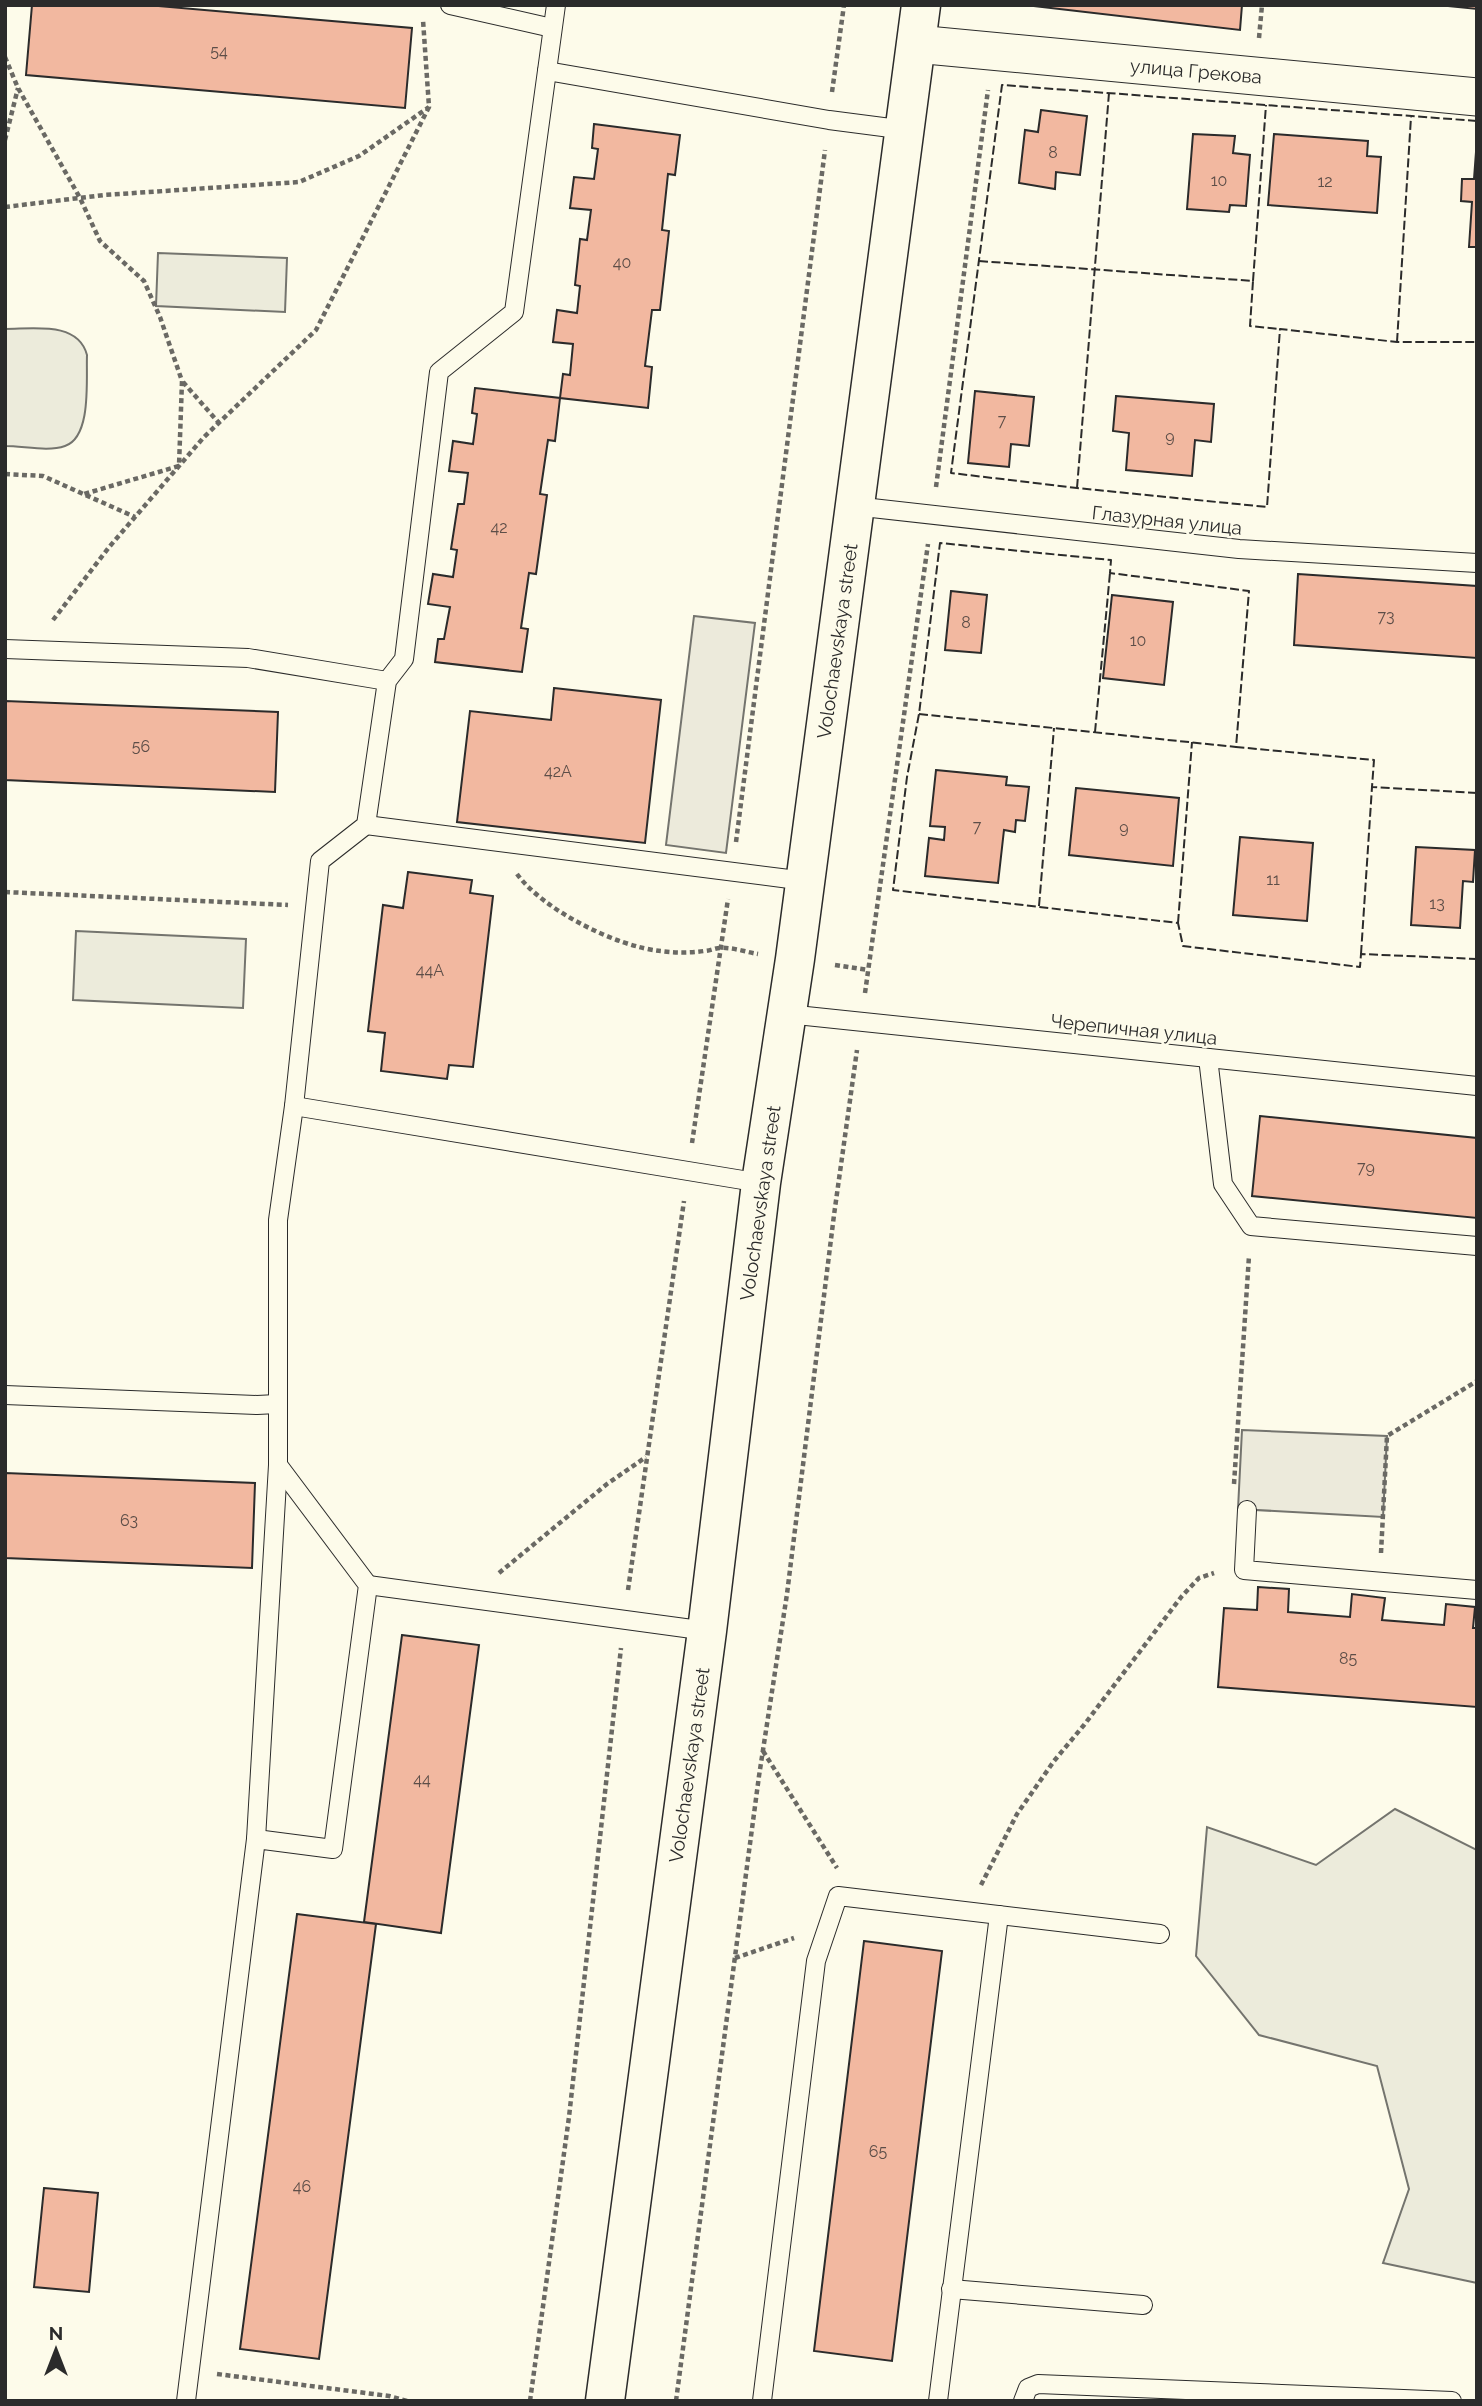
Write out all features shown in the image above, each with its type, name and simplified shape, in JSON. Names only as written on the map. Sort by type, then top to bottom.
[{"type":"street","name":"Volochaevskaya street","points":[[605,2401],[707,1632],[761,1183],[787,1014],[921,5]]},
{"type":"street","name":"улица Грекова","points":[[916,44],[1477,97]]},
{"type":"lane","points":[[450,5],[552,28]]},
{"type":"lane","points":[[187,2401],[256,1839],[278,1465],[278,1220],[295,1106],[320,861],[366,825],[387,681],[404,659],[439,372],[514,312],[556,5]]},
{"type":"lane","points":[[547,71],[828,120],[906,130]]},
{"type":"lane","name":"Глазурная улица","points":[[855,506],[1238,549],[1477,563]]},
{"type":"lane","points":[[5,649],[248,658],[387,681]]},
{"type":"lane","points":[[366,825],[805,881]]},
{"type":"lane","name":"Черепичная улица","points":[[787,1014],[1477,1086]]},
{"type":"lane","points":[[1208,1058],[1213,1118],[1223,1184],[1251,1226],[1477,1246]]},
{"type":"lane","points":[[295,1106],[761,1183]]},
{"type":"lane","points":[[5,1395],[277,1404]]},
{"type":"lane","points":[[256,1839],[333,1849],[368,1585],[278,1465]]},
{"type":"lane","points":[[1247,1510],[1244,1570],[1477,1590]]},
{"type":"lane","points":[[368,1585],[707,1632]]},
{"type":"lane","points":[[761,2401],[816,1961],[838,1896],[1160,1934]]},
{"type":"lane","points":[[938,2401],[999,1915]]},
{"type":"lane","points":[[951,2289],[1143,2305]]},
{"type":"lane","points":[[1023,2401],[1028,2388],[1038,2384],[1452,2401]]},
{"type":"path","points":[[1258,45],[1262,5]]},
{"type":"path","points":[[30,650],[179,466],[219,422],[316,330],[429,107],[423,17]]},
{"type":"path","points":[[676,2401],[762,1750],[787,1594],[834,1215],[932,515],[993,51]]},
{"type":"path","points":[[5,57],[18,88],[80,198],[100,241],[144,281],[160,317],[182,381],[179,466]]},
{"type":"path","points":[[5,140],[18,88]]},
{"type":"path","points":[[5,206],[299,182],[359,156],[429,107]]},
{"type":"path","points":[[182,381],[219,422]]},
{"type":"path","points":[[83,494],[179,466]]},
{"type":"path","points":[[5,474],[43,475],[135,517]]},
{"type":"path","points":[[509,842],[517,875],[531,890],[553,907],[605,934],[659,951],[697,952],[721,948]]},
{"type":"path","points":[[5,892],[315,906]]},
{"type":"path","points":[[1234,1487],[1251,1226]]},
{"type":"path","points":[[1380,1582],[1387,1436],[1477,1381]]},
{"type":"path","points":[[468,1598],[607,1484],[647,1457]]},
{"type":"path","points":[[969,1912],[990,1864],[1017,1814],[1054,1761],[1182,1596],[1199,1578],[1219,1572]]},
{"type":"path","points":[[762,1750],[857,1899]]},
{"type":"path","points":[[735,1958],[828,1926]]},
{"type":"path","points":[[190,2370],[389,2396],[407,2401]]},
{"type":"shaded area","points":[[158,253],[287,258],[285,312],[156,306]]},
{"type":"shaded area","points":[[5,329],[54,329],[65,332],[82,344],[87,355],[84,420],[74,440],[65,446],[44,449],[5,446]]},
{"type":"shaded area","points":[[694,616],[755,623],[726,853],[666,845]]},
{"type":"shaded area","points":[[76,931],[246,939],[243,1008],[73,1000]]},
{"type":"shaded area","points":[[1242,1430],[1387,1436],[1383,1517],[1238,1509]]},
{"type":"shaded area","points":[[1395,1809],[1477,1850],[1477,2283],[1383,2263],[1409,2189],[1377,2066],[1259,2035],[1196,1956],[1207,1827],[1316,1865]]},
{"type":"building","points":[[32,5],[147,5],[412,28],[405,108],[26,75]]},
{"type":"building","points":[[1025,5],[1242,5],[1240,30]]},
{"type":"building","points":[[1438,5],[1477,5],[1477,9]]},
{"type":"building","points":[[1041,110],[1087,116],[1080,175],[1056,172],[1055,189],[1019,183],[1025,130],[1038,132]]},
{"type":"building","points":[[594,124],[680,135],[675,175],[668,174],[662,230],[669,231],[660,310],[652,310],[645,366],[652,367],[648,408],[560,398],[563,374],[570,375],[573,344],[553,342],[557,310],[577,313],[580,286],[575,285],[580,239],[587,240],[591,210],[570,208],[574,177],[594,179],[598,149],[592,148]]},
{"type":"building","points":[[1193,134],[1235,136],[1233,153],[1250,155],[1246,206],[1230,205],[1229,212],[1187,209]]},
{"type":"building","points":[[1274,134],[1368,141],[1367,156],[1381,157],[1377,213],[1268,205]]},
{"type":"building","points":[[1476,152],[1477,247],[1469,247],[1472,202],[1461,201],[1462,179],[1474,179]]},
{"type":"building","points":[[475,388],[560,398],[555,441],[548,440],[540,494],[547,495],[536,574],[529,573],[521,628],[528,629],[522,672],[435,662],[438,639],[444,639],[450,607],[428,604],[433,574],[453,577],[457,550],[451,549],[458,504],[464,504],[468,473],[449,471],[453,441],[473,444],[477,414],[472,413]]},
{"type":"building","points":[[975,391],[1034,397],[1029,446],[1011,444],[1009,467],[968,463]]},
{"type":"building","points":[[1116,396],[1214,404],[1211,442],[1195,440],[1192,476],[1126,470],[1129,433],[1113,431]]},
{"type":"building","points":[[1298,574],[1477,586],[1477,658],[1294,645]]},
{"type":"building","points":[[951,591],[987,595],[981,653],[945,650]]},
{"type":"building","points":[[1112,595],[1173,602],[1164,685],[1103,678]]},
{"type":"building","points":[[554,688],[661,700],[645,843],[457,822],[470,711],[551,720]]},
{"type":"building","points":[[5,701],[278,712],[275,792],[5,780]]},
{"type":"building","points":[[936,770],[1007,777],[1006,785],[1029,787],[1025,821],[1016,820],[1015,832],[1004,830],[998,883],[925,876],[929,838],[944,840],[945,827],[930,826]]},
{"type":"building","points":[[1076,788],[1179,798],[1173,866],[1069,855]]},
{"type":"building","points":[[1240,837],[1313,843],[1307,921],[1233,915]]},
{"type":"building","points":[[1416,847],[1475,850],[1473,882],[1463,881],[1460,928],[1411,925]]},
{"type":"building","points":[[408,872],[472,880],[470,893],[493,896],[473,1067],[449,1065],[447,1079],[381,1071],[385,1033],[368,1031],[383,905],[403,908]]},
{"type":"building","points":[[1260,1116],[1477,1138],[1477,1218],[1252,1196]]},
{"type":"building","points":[[5,1473],[255,1483],[252,1568],[5,1558]]},
{"type":"building","points":[[1258,1587],[1289,1589],[1288,1612],[1350,1617],[1352,1594],[1385,1598],[1382,1620],[1444,1625],[1446,1604],[1475,1607],[1473,1628],[1477,1628],[1477,1707],[1218,1687],[1224,1608],[1257,1610]]},
{"type":"building","points":[[402,1635],[479,1645],[441,1933],[364,1922]]},
{"type":"building","points":[[297,1914],[376,1924],[319,2359],[240,2349]]},
{"type":"building","points":[[864,1941],[942,1951],[892,2361],[814,2351]]},
{"type":"building","points":[[44,2188],[98,2193],[89,2292],[34,2287]]},
{"type":"fence","points":[[1477,121],[1002,85],[951,473],[1267,507],[1280,329],[1397,342],[1477,342]]},
{"type":"fence","points":[[1077,488],[1109,93]]},
{"type":"fence","points":[[1253,281],[1266,105]]},
{"type":"fence","points":[[1397,342],[1411,117]]},
{"type":"fence","points":[[979,261],[1253,281],[1250,326],[1280,329]]},
{"type":"fence","points":[[1477,793],[1372,787],[1374,760],[1236,747],[1249,591],[1110,573],[1111,560],[940,543],[919,714],[907,777],[893,890],[1178,923],[1183,946],[1360,967],[1361,954],[1477,959]]},
{"type":"fence","points":[[1095,732],[1110,573]]},
{"type":"fence","points":[[919,714],[1236,747]]},
{"type":"fence","points":[[1039,906],[1054,728]]},
{"type":"fence","points":[[1178,923],[1192,742]]},
{"type":"fence","points":[[1361,954],[1372,787]]}]
